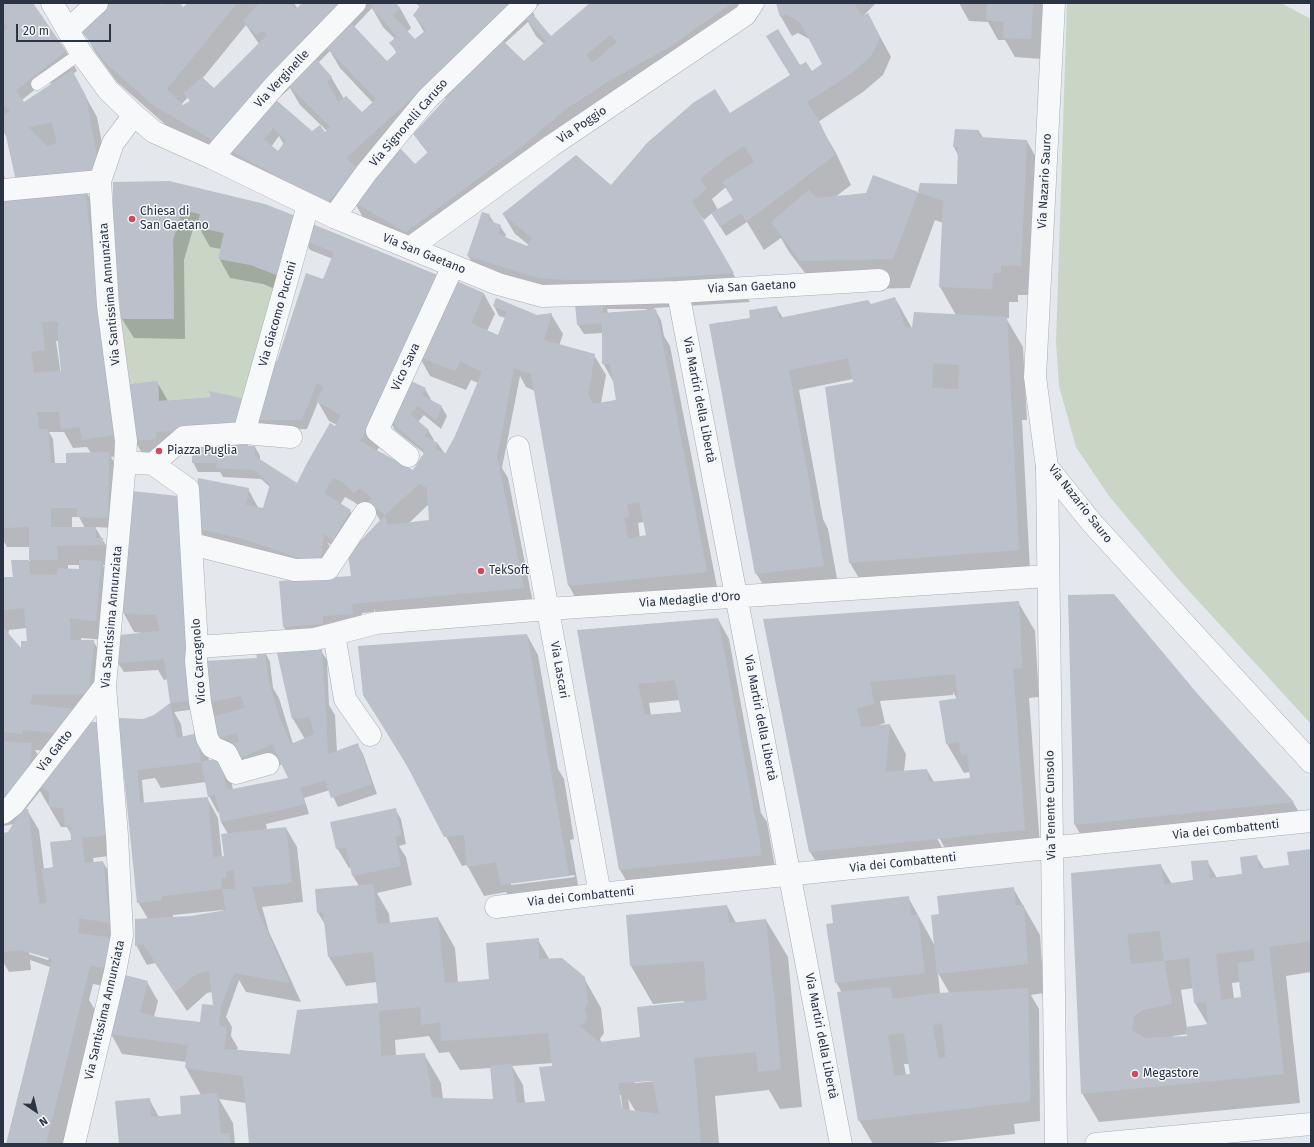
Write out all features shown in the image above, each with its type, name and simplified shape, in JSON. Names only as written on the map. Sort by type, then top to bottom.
[{"type":"street","name":"Via San Gaetano","points":[[52,3],[82,53],[108,90],[154,132],[212,158],[334,217],[498,284],[542,296],[678,292],[879,280]]},
{"type":"street","points":[[68,30],[97,3]]},
{"type":"street","name":"Via Verginelle","points":[[212,158],[277,82],[355,3]]},
{"type":"street","name":"Via Signorelli Caruso","points":[[334,217],[366,173],[427,99],[526,3]]},
{"type":"street","name":"Via Poggio","points":[[410,248],[551,146],[745,15],[753,3]]},
{"type":"street","name":"Via Nazario Sauro","points":[[1054,3],[1035,377],[1047,467],[1092,523],[1311,762]]},
{"type":"street","points":[[3,190],[100,181],[113,143],[134,115]]},
{"type":"street","name":"Via Santissima Annunziata","points":[[74,1144],[122,935],[118,836],[105,686],[126,441],[108,306],[100,181]]},
{"type":"street","name":"Via Giacomo Puccini","points":[[246,428],[308,205]]},
{"type":"street","name":"Vico Sava","points":[[408,456],[377,431],[453,266]]},
{"type":"street","name":"Via Martiri della Libertà","points":[[678,292],[841,1144]]},
{"type":"street","points":[[125,463],[152,464],[184,437],[246,428],[290,437]]},
{"type":"street","name":"Via Lascari","points":[[518,446],[600,894]]},
{"type":"street","name":"Vico Carcagnolo","points":[[152,464],[188,489],[197,646],[196,661],[200,702],[207,738],[212,747],[226,753],[236,773],[268,764]]},
{"type":"street","name":"Via Tenente Cunsolo","points":[[1047,467],[1056,1144]]},
{"type":"street","points":[[192,544],[295,570],[328,569],[365,513]]},
{"type":"street","name":"Via Medaglie d'Oro","points":[[197,646],[315,639],[376,623],[548,609],[1048,576]]},
{"type":"street","points":[[334,634],[345,699],[370,735]]},
{"type":"street","name":"Via Gatto","points":[[3,813],[13,805],[105,686]]},
{"type":"street","name":"Via dei Combattenti","points":[[496,907],[600,894],[1311,821]]},
{"type":"street","points":[[1096,1144],[1311,1124]]},
{"type":"lane","points":[[36,84],[82,53]]},
{"type":"green space","points":[[1067,3],[1281,3],[1311,19],[1311,724],[1179,580],[1109,496],[1076,447],[1059,386],[1056,342]]},
{"type":"green space","points":[[182,210],[200,214],[197,227],[224,233],[218,259],[251,265],[279,276],[242,398],[209,392],[210,397],[159,401],[158,382],[128,384],[121,319],[174,319],[173,240]]},
{"type":"building","points":[[3,3],[33,3],[66,51],[16,90],[24,102],[72,70],[86,96],[99,169],[16,181],[6,136],[3,131],[3,116],[10,111],[3,105],[3,32],[8,27],[3,23]],"holes":[[[52,122],[57,143],[47,146],[29,127]]]},
{"type":"building","points":[[111,3],[161,3],[162,5],[164,3],[180,3],[183,7],[188,3],[237,3],[167,89],[183,105],[190,101],[184,93],[202,77],[214,88],[267,35],[263,31],[257,35],[243,21],[259,3],[289,3],[296,9],[302,3],[347,3],[213,140],[154,106],[105,62],[82,32]]},
{"type":"building","points":[[375,3],[396,3],[400,8],[392,15],[415,39],[426,30],[413,15],[420,6],[418,3],[516,3],[346,158],[360,171],[326,203],[228,149],[275,99],[312,131],[320,125],[325,132],[330,127],[288,85],[316,59],[332,77],[327,82],[338,102],[346,96],[362,112],[376,99],[327,48],[352,24],[387,61],[397,52],[389,43],[397,36],[371,7]],"holes":[[[273,128],[286,140],[278,151],[264,139]]]},
{"type":"building","points":[[590,3],[732,3],[671,46],[609,81],[566,109],[525,144],[406,232],[352,201],[400,148],[415,164],[428,152],[413,134],[501,39],[524,61],[546,41],[523,16],[530,11],[551,36]],"holes":[[[610,35],[617,42],[592,63],[586,55]]]},
{"type":"building","points":[[776,3],[854,3],[862,16],[868,13],[880,37],[872,55],[852,73],[807,102],[820,123],[835,155],[746,222],[741,213],[720,227],[711,213],[733,200],[722,182],[754,162],[744,146],[727,157],[700,179],[707,189],[692,201],[734,273],[628,280],[570,280],[539,278],[467,256],[482,212],[490,214],[488,220],[501,225],[498,234],[527,246],[532,238],[502,214],[576,155],[611,185],[647,143],[693,103],[715,89],[730,113],[790,75],[766,36],[778,29],[800,65],[806,62],[812,71],[822,64],[800,22],[786,14],[780,17]]},
{"type":"building","points":[[987,3],[1033,3],[1031,39],[1003,38],[1004,22],[986,20]]},
{"type":"building","points":[[955,129],[979,130],[980,137],[1027,140],[1021,266],[1001,266],[1001,273],[993,273],[992,289],[939,287],[943,201],[918,192],[920,183],[957,184],[958,147],[953,147]]},
{"type":"building","points":[[873,175],[918,192],[893,259],[800,261],[771,222],[809,190],[817,198],[866,193]]},
{"type":"building","points":[[169,181],[265,204],[298,217],[279,276],[251,265],[218,259],[224,233],[197,227],[200,214],[182,210],[173,240],[174,319],[121,319],[113,238],[113,182]]},
{"type":"building","points":[[85,189],[113,435],[82,440],[80,427],[61,429],[59,412],[37,412],[39,429],[48,429],[51,463],[66,463],[66,453],[109,452],[108,518],[77,517],[77,508],[51,508],[51,527],[96,527],[96,538],[103,538],[103,545],[57,546],[58,560],[29,560],[29,527],[3,528],[3,199]],"holes":[[[42,322],[58,322],[58,343],[61,371],[34,373],[31,352],[45,350]]]},
{"type":"building","points":[[310,223],[440,276],[374,417],[360,441],[413,470],[425,451],[389,420],[407,379],[426,388],[422,395],[442,406],[436,420],[418,406],[410,414],[429,430],[424,436],[438,443],[435,449],[445,454],[454,438],[482,372],[460,361],[455,371],[417,356],[452,279],[484,293],[471,323],[498,335],[507,312],[493,306],[496,298],[537,315],[552,313],[544,340],[595,354],[588,395],[593,404],[616,400],[610,363],[602,364],[602,323],[577,325],[575,304],[603,301],[603,313],[656,309],[707,572],[568,586],[531,374],[514,368],[497,457],[524,588],[352,604],[353,614],[323,616],[323,624],[283,627],[279,581],[351,576],[348,554],[385,515],[368,502],[372,498],[360,488],[355,493],[342,482],[333,478],[324,493],[351,510],[333,540],[324,534],[320,565],[240,538],[194,528],[198,478],[249,488],[246,505],[263,508],[270,484],[254,470],[216,468],[217,463],[192,463],[192,444],[255,446],[255,456],[297,483],[330,423],[335,426],[341,415],[316,401],[324,387],[317,383],[302,420],[255,420],[273,360],[277,361],[306,273],[323,279],[334,252],[303,240]],"holes":[[[419,484],[427,488],[429,520],[387,525],[385,515]],[[639,502],[646,535],[628,539],[624,518],[629,517],[627,504]]]},
{"type":"building","points":[[895,297],[905,327],[912,328],[914,312],[1007,317],[1019,550],[849,563],[825,387],[853,382],[848,358],[789,370],[824,566],[755,574],[709,324],[750,318],[749,310],[777,306],[779,318],[868,300],[871,304]],"holes":[[[933,363],[959,365],[958,389],[932,388]]]},
{"type":"building","points":[[158,381],[159,401],[210,397],[209,391],[242,398],[237,427],[156,432],[156,439],[134,441],[128,384]]},
{"type":"building","points":[[132,491],[178,496],[193,700],[170,703],[164,659],[117,663],[119,635],[159,631],[156,615],[122,613]]},
{"type":"building","points":[[11,560],[29,560],[30,574],[57,575],[58,568],[79,569],[79,560],[101,561],[96,621],[70,618],[70,640],[94,640],[89,694],[33,694],[30,704],[72,709],[57,733],[23,730],[23,734],[3,732],[3,627],[21,648],[21,641],[27,641],[24,608],[3,610],[3,577],[13,577]]},
{"type":"building","points":[[1114,594],[1196,692],[1294,802],[1074,825],[1068,595]]},
{"type":"building","points":[[1019,601],[1022,668],[1013,669],[1025,830],[809,852],[763,619]],"holes":[[[955,674],[958,698],[939,701],[946,744],[959,742],[961,755],[967,754],[970,778],[929,782],[927,769],[885,772],[890,724],[861,727],[857,708],[874,704],[870,682]]]},
{"type":"building","points":[[718,618],[762,855],[619,870],[577,630]],"holes":[[[675,680],[681,712],[645,715],[638,684]]]},
{"type":"building","points":[[527,634],[569,876],[501,885],[496,862],[467,867],[464,835],[444,837],[404,760],[363,695],[358,646]]},
{"type":"building","points":[[322,649],[328,754],[358,743],[372,784],[331,798],[325,780],[300,788],[305,804],[221,822],[215,795],[208,797],[201,762],[220,758],[227,790],[288,778],[272,744],[239,759],[233,744],[239,741],[236,733],[217,739],[211,717],[245,708],[241,696],[206,703],[203,661],[257,658],[256,652],[265,651],[271,689],[280,719],[291,744],[314,734],[310,717],[292,719],[277,653]]},
{"type":"building","points":[[170,703],[177,738],[197,733],[201,762],[137,770],[140,803],[208,797],[213,857],[224,856],[221,834],[286,827],[292,883],[252,887],[258,911],[290,983],[234,973],[221,1006],[219,1026],[227,1027],[224,1049],[290,1054],[297,1010],[378,1003],[373,952],[328,957],[323,912],[317,913],[315,889],[373,884],[377,924],[438,917],[445,983],[489,979],[486,943],[539,938],[539,959],[562,958],[585,977],[588,1003],[584,1009],[587,1016],[585,1022],[579,1026],[600,1042],[640,1037],[637,1007],[707,1000],[704,961],[630,966],[626,915],[727,905],[729,923],[766,919],[781,1069],[758,1072],[756,1052],[694,1058],[701,1144],[249,1144],[243,1076],[185,1068],[188,1045],[110,1034],[125,975],[148,981],[140,1012],[157,1017],[200,1022],[202,1004],[213,1005],[209,971],[196,974],[175,992],[143,944],[135,946],[135,919],[191,916],[226,910],[222,889],[162,896],[162,900],[137,903],[118,718],[143,719],[154,715]],"holes":[[[234,870],[235,889],[222,889],[221,878],[226,878],[226,872]],[[420,1007],[421,1025],[440,1022],[442,1041],[548,1033],[552,1066],[539,1067],[545,1101],[517,1103],[512,1064],[490,1066],[493,1099],[432,1098],[425,1053],[381,1056],[379,1011]],[[653,1081],[659,1114],[622,1109],[618,1083]]]},
{"type":"building","points":[[87,722],[98,722],[107,835],[82,838],[85,863],[103,861],[110,923],[79,918],[78,933],[111,938],[106,968],[90,966],[46,1144],[6,1144],[52,959],[20,950],[3,952],[3,833],[8,832],[23,808],[28,809],[39,904],[47,903],[42,869],[53,867],[50,842],[71,840],[70,825],[65,826],[63,808],[49,807],[49,791],[36,785]]},
{"type":"building","points":[[3,741],[32,743],[29,772],[3,804]]},
{"type":"building","points":[[396,808],[401,835],[395,836],[401,866],[352,876],[346,847],[336,849],[330,822]]},
{"type":"building","points":[[1311,849],[1311,941],[1269,947],[1284,1074],[1081,1094],[1071,873],[1161,864],[1164,884],[1193,880],[1191,861],[1208,860],[1210,878],[1242,874],[1240,857],[1257,855],[1259,869],[1289,865],[1287,852]],"holes":[[[1160,931],[1164,961],[1131,964],[1127,934]],[[1254,949],[1255,961],[1237,963],[1241,997],[1221,1000],[1216,954]],[[1189,958],[1194,1003],[1206,1002],[1208,1024],[1186,1027],[1187,1036],[1145,1038],[1132,1030],[1134,1016],[1143,1010],[1172,1004],[1164,961]]]},
{"type":"building","points":[[1014,887],[1016,906],[1024,905],[1028,964],[937,974],[931,915],[939,914],[937,896]]},
{"type":"building","points":[[909,896],[911,915],[918,915],[925,973],[835,983],[826,924],[833,923],[831,905]]},
{"type":"building","points":[[890,987],[893,999],[938,993],[1028,988],[1030,1101],[858,1121],[837,992]],"holes":[[[942,1023],[946,1057],[938,1058],[933,1025]],[[904,1033],[910,1074],[894,1076],[888,1035]]]},
{"type":"building","points":[[217,1093],[221,1134],[230,1133],[231,1144],[119,1144],[115,1101],[150,1098],[151,1117],[181,1114],[180,1096]]},
{"type":"place","name":"Chiesa di San Gaetano","points":[[132,219]]},
{"type":"place","name":"Piazza Puglia","points":[[159,451]]},
{"type":"place","name":"TekSoft","points":[[481,571]]},
{"type":"place","name":"Megastore","points":[[1135,1074]]}]
